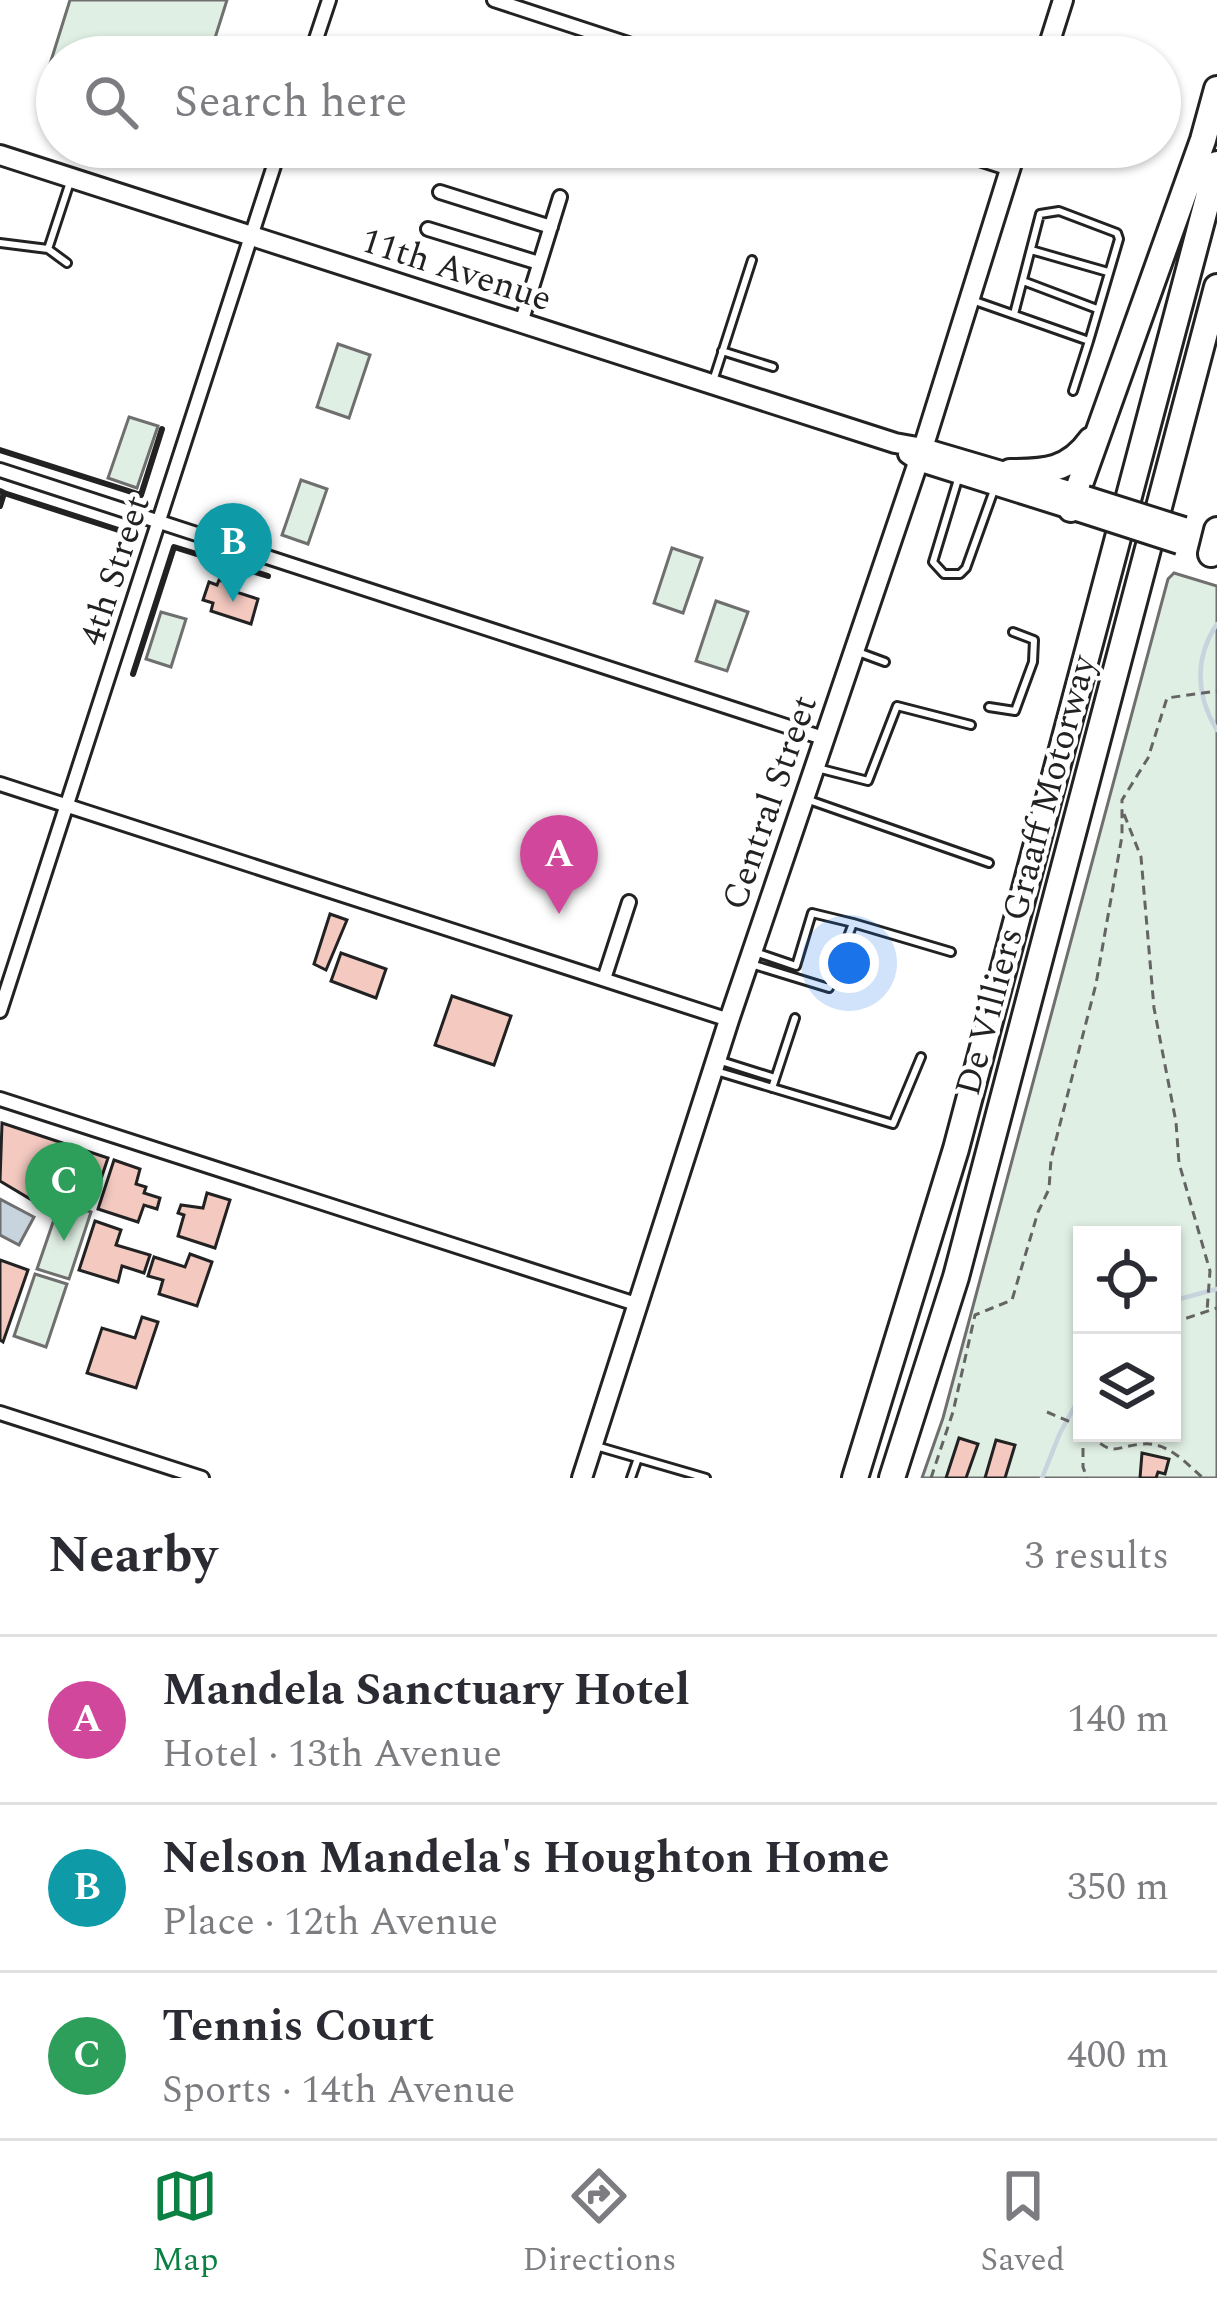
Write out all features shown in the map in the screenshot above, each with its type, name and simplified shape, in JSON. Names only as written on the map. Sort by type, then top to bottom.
[{"type":"highway","points":[[1078,503],[1099,428],[1217,89]]},
{"type":"highway","points":[[855,1478],[956,1150],[1217,164]]},
{"type":"highway","name":"De Villiers Graaff Motorway","points":[[892,1478],[956,1277],[1217,287]]},
{"type":"highway","points":[[1002,479],[1058,470],[1082,452],[1099,428]]},
{"type":"main road","points":[[1052,36],[1064,0]]},
{"type":"main road","name":"11th Avenue","points":[[0,155],[36,167]]},
{"type":"main road","name":"11th Avenue","points":[[40,168],[895,443],[960,475],[1002,479]]},
{"type":"main road","name":"Central Street","points":[[582,1478],[1010,169]]},
{"type":"main road","name":"11th Avenue","points":[[920,454],[1215,544]]},
{"type":"street","points":[[317,36],[329,0]]},
{"type":"street","points":[[494,0],[604,36]]},
{"type":"street","name":"4th Street","points":[[0,1011],[273,168]]},
{"type":"street","points":[[440,192],[551,226]]},
{"type":"street","points":[[520,323],[560,197]]},
{"type":"street","points":[[428,229],[539,263]]},
{"type":"street","points":[[0,470],[823,738]]},
{"type":"street","points":[[0,784],[729,1020]]},
{"type":"street","points":[[604,979],[629,902]]},
{"type":"street","points":[[0,1100],[639,1305]]},
{"type":"street","points":[[0,1413],[202,1478]]},
{"type":"lane","points":[[48,249],[71,178]]},
{"type":"lane","points":[[1013,314],[1040,214],[1059,211],[1117,233],[1118,244],[1072,391]]},
{"type":"lane","points":[[0,242],[48,249],[67,263]]},
{"type":"lane","points":[[1031,250],[1109,273]]},
{"type":"lane","points":[[712,385],[752,260]]},
{"type":"lane","points":[[1022,281],[1097,309]]},
{"type":"lane","points":[[968,299],[1089,341]]},
{"type":"lane","points":[[722,351],[772,367]]},
{"type":"lane","points":[[960,475],[934,554],[933,562],[944,574],[960,574],[966,568],[1002,479]]},
{"type":"lane","points":[[989,707],[1015,711],[1033,662],[1034,640],[1012,632]]},
{"type":"lane","points":[[854,651],[885,662]]},
{"type":"lane","points":[[813,766],[868,781],[897,706],[971,725]]},
{"type":"lane","points":[[803,798],[989,863]]},
{"type":"lane","points":[[792,979],[812,913],[951,952]]},
{"type":"lane","points":[[750,957],[792,979],[830,988],[853,922]]},
{"type":"lane","points":[[750,957],[796,966]]},
{"type":"lane","points":[[772,1088],[796,1018]]},
{"type":"lane","points":[[715,1065],[772,1088],[893,1124],[921,1057]]},
{"type":"lane","points":[[715,1065],[775,1078]]},
{"type":"lane","points":[[593,1445],[706,1478]]},
{"type":"lane","points":[[631,1478],[638,1458]]},
{"type":"path","points":[[931,1478],[953,1412],[975,1315],[1012,1300],[1049,1189],[1051,1160],[1096,984],[1122,836],[1122,800],[1148,758],[1167,698],[1214,692]]},
{"type":"path","points":[[1123,812],[1142,857],[1154,1008],[1179,1163],[1210,1271],[1207,1310]]},
{"type":"path","points":[[1181,1320],[1217,1308]]},
{"type":"path","points":[[1047,1412],[1073,1423]]},
{"type":"path","points":[[1084,1442],[1087,1478]]},
{"type":"path","points":[[1098,1442],[1118,1452],[1140,1444],[1165,1449],[1203,1478]]},
{"type":"green space","points":[[70,0],[227,0],[216,36],[59,36]]},
{"type":"green space","points":[[338,344],[370,355],[349,418],[317,407]]},
{"type":"green space","points":[[129,417],[158,426],[137,488],[108,478]]},
{"type":"green space","points":[[301,480],[327,489],[308,544],[282,535]]},
{"type":"green space","points":[[672,548],[702,558],[683,613],[654,603]]},
{"type":"green space","points":[[1174,573],[1217,586],[1217,1478],[922,1478],[943,1418],[1168,579]]},
{"type":"green space","points":[[716,601],[748,612],[727,671],[696,661]]},
{"type":"green space","points":[[161,612],[186,619],[171,667],[146,659]]},
{"type":"green space","points":[[60,1202],[91,1212],[69,1279],[37,1269]]},
{"type":"green space","points":[[35,1274],[67,1284],[46,1347],[14,1336]]},
{"type":"shaded area","points":[[0,1199],[34,1217],[19,1245],[0,1235]]},
{"type":"building","points":[[219,580],[235,585],[233,591],[258,599],[251,624],[211,611],[213,603],[203,600],[209,582],[217,585]]},
{"type":"building","points":[[330,914],[347,920],[326,970],[314,964]]},
{"type":"building","points":[[341,953],[386,969],[376,998],[331,981]]},
{"type":"building","points":[[452,996],[511,1016],[494,1065],[435,1045]]},
{"type":"building","points":[[2,1123],[108,1158],[93,1203],[62,1193],[47,1209],[0,1181]]},
{"type":"building","points":[[114,1160],[140,1169],[136,1184],[146,1187],[144,1193],[160,1198],[157,1209],[144,1205],[138,1222],[98,1209]]},
{"type":"building","points":[[207,1193],[230,1200],[215,1248],[178,1236],[184,1215],[178,1213],[181,1205],[203,1208]]},
{"type":"building","points":[[95,1221],[121,1230],[116,1245],[150,1255],[144,1273],[122,1266],[118,1282],[79,1270]]},
{"type":"building","points":[[190,1254],[212,1262],[197,1306],[159,1294],[163,1280],[148,1276],[154,1257],[185,1267]]},
{"type":"building","points":[[0,1260],[28,1270],[3,1342],[0,1340]]},
{"type":"building","points":[[142,1317],[158,1322],[136,1388],[87,1373],[102,1328],[135,1338]]},
{"type":"building","points":[[959,1438],[978,1444],[966,1478],[946,1478]]},
{"type":"building","points":[[996,1440],[1015,1445],[1005,1478],[985,1478]]},
{"type":"building","points":[[1142,1453],[1169,1459],[1165,1474],[1140,1478]]},
{"type":"waterway","points":[[1217,624],[1204,650],[1200,677],[1217,730]]},
{"type":"waterway","points":[[1181,1299],[1217,1289]]},
{"type":"waterway","points":[[1042,1478],[1073,1409]]},
{"type":"wall","points":[[0,450],[141,495],[162,429]]},
{"type":"wall","points":[[0,491],[4,493],[0,506]]},
{"type":"wall","points":[[4,493],[134,535]]},
{"type":"wall","points":[[133,674],[174,547],[268,576]]},
{"type":"place","name":"Nelson Mandela's Houghton Home","points":[[233,602]]},
{"type":"place","name":"Mandela Sanctuary Hotel","points":[[559,914]]},
{"type":"place","name":"Tennis Court","points":[[64,1241]]}]
